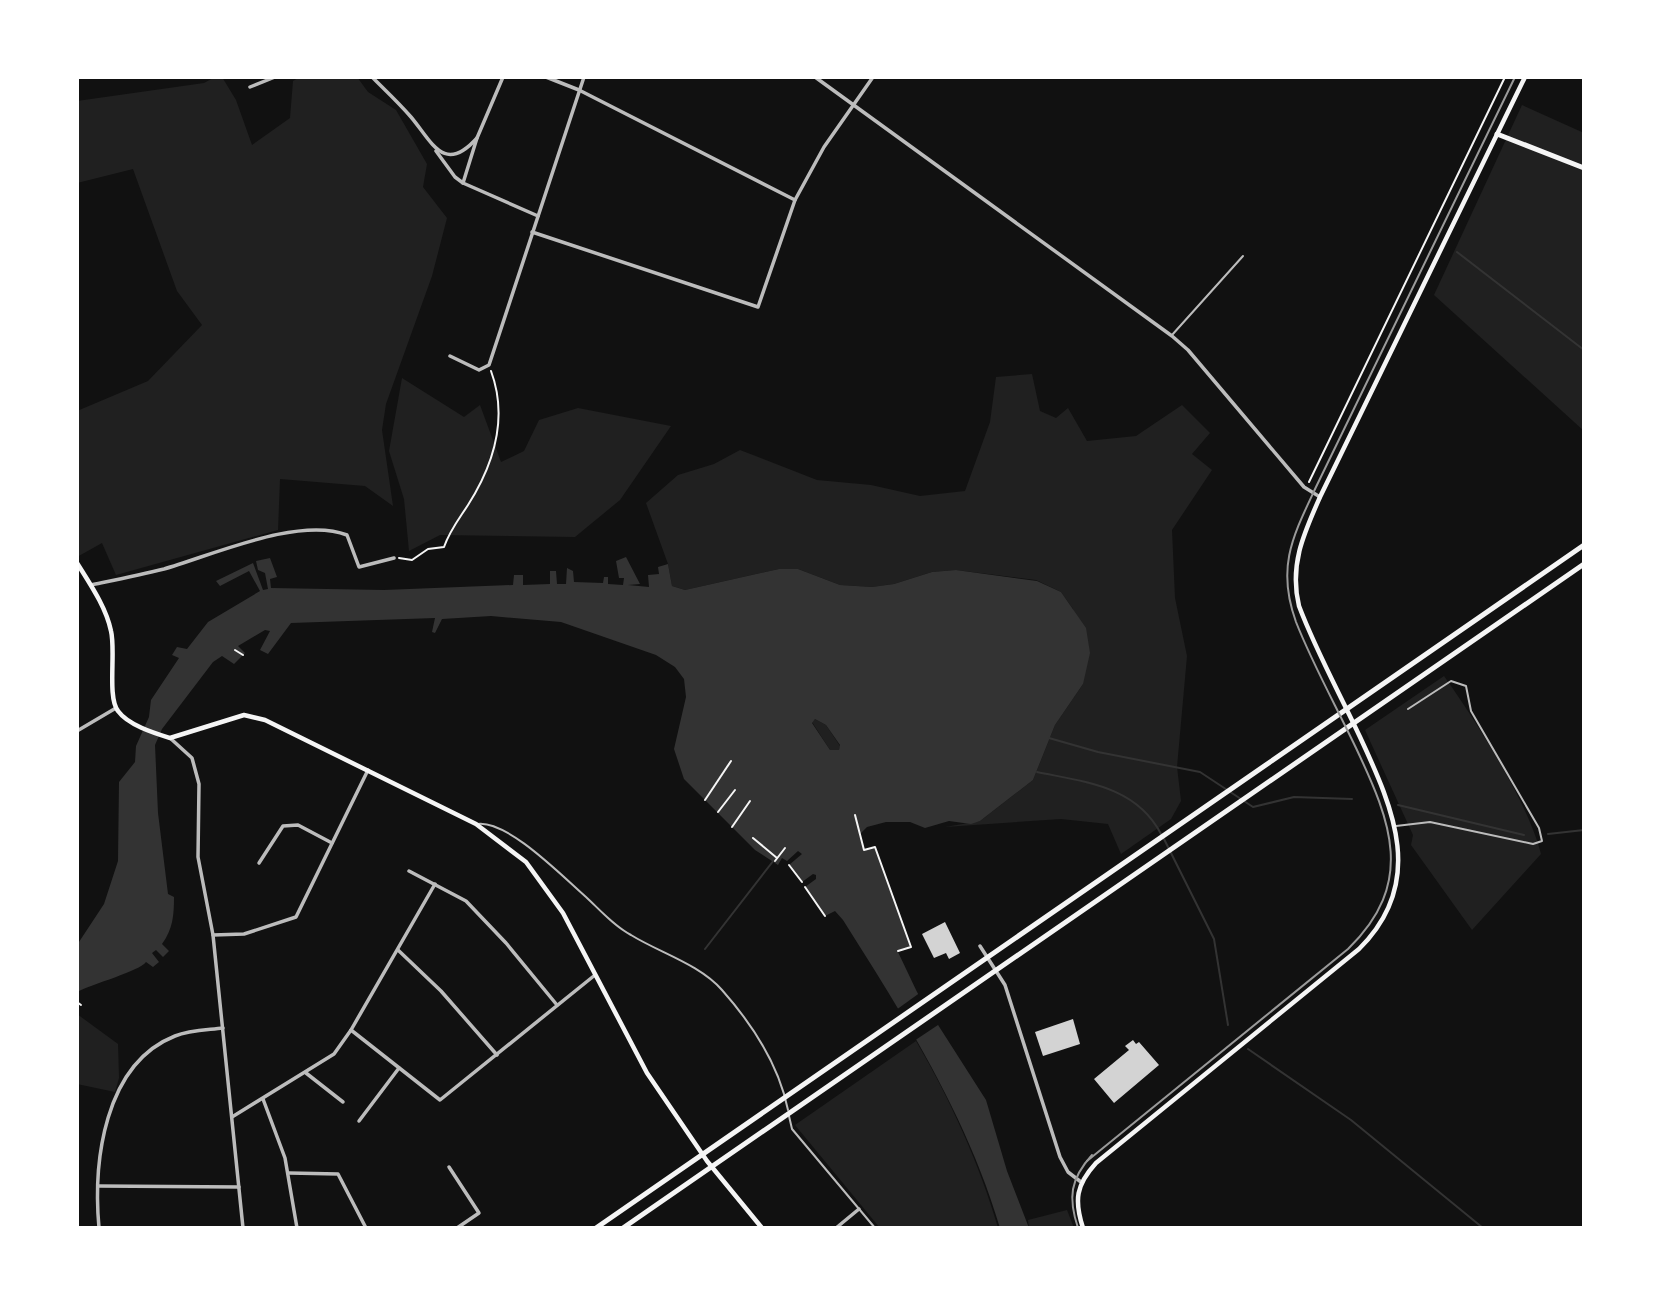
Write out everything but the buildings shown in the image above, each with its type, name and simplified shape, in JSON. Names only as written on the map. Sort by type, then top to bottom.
[{"type":"highway","points":[[1497,134],[1584,168]]},
{"type":"highway","points":[[596,1228],[1353,702],[1584,545]]},
{"type":"highway","points":[[622,1228],[1584,565]]},
{"type":"main road","points":[[1083,1228],[1076,1201],[1081,1182],[1107,1154],[1366,943],[1382,922],[1395,888],[1399,859],[1396,826],[1379,779],[1297,599],[1295,576],[1298,550],[1320,497],[1525,77]]},
{"type":"main road","points":[[77,563],[110,626],[116,708],[136,725],[168,737],[223,719],[255,716],[476,824],[526,862],[563,913],[647,1073],[707,1161],[762,1228]]},
{"type":"street","points":[[250,88],[275,77]]},
{"type":"street","points":[[372,77],[411,117],[455,177],[537,216]]},
{"type":"street","points":[[463,183],[477,138],[503,77]]},
{"type":"street","points":[[546,77],[579,90],[795,200]]},
{"type":"street","points":[[450,356],[479,370],[489,365],[584,77]]},
{"type":"street","points":[[815,77],[1172,336],[1188,350],[1308,489],[1320,497]]},
{"type":"street","points":[[533,232],[758,307],[795,200],[824,147],[873,77]]},
{"type":"street","points":[[433,146],[447,155],[456,155],[477,138]]},
{"type":"street","points":[[90,585],[161,569],[292,532],[334,530],[347,536],[359,566],[394,558]]},
{"type":"street","points":[[77,731],[116,708]]},
{"type":"street","points":[[168,737],[178,743],[196,765],[199,784],[198,857],[213,935],[243,1228]]},
{"type":"street","points":[[213,935],[244,934],[296,917],[368,770]]},
{"type":"street","points":[[259,863],[283,827],[298,825],[332,843]]},
{"type":"street","points":[[410,871],[466,901],[506,943],[557,1005]]},
{"type":"street","points":[[232,1117],[334,1054],[351,1030],[435,884]]},
{"type":"street","points":[[979,946],[1005,985],[1060,1157],[1068,1172],[1081,1182]]},
{"type":"street","points":[[397,949],[441,991],[497,1055]]},
{"type":"street","points":[[351,1030],[440,1100],[596,974]]},
{"type":"street","points":[[99,1228],[98,1186],[109,1118],[116,1095],[128,1074],[174,1036],[223,1028]]},
{"type":"street","points":[[359,1121],[399,1068]]},
{"type":"street","points":[[306,1073],[343,1101]]},
{"type":"street","points":[[263,1099],[288,1173],[297,1228]]},
{"type":"street","points":[[449,1167],[479,1213],[457,1228]]},
{"type":"street","points":[[288,1173],[338,1174],[366,1228]]},
{"type":"street","points":[[98,1186],[240,1187]]},
{"type":"street","points":[[836,1228],[859,1209]]},
{"type":"lane","points":[[1172,336],[1243,256]]},
{"type":"lane","points":[[1396,826],[1430,822],[1533,844],[1542,841],[1539,828],[1471,711],[1466,686],[1451,681],[1408,709]]},
{"type":"lane","points":[[476,824],[492,825],[516,838],[628,934],[701,973],[721,989],[766,1050],[782,1083],[792,1129],[875,1228]]},
{"type":"path","points":[[1308,489],[1505,77]]},
{"type":"path","points":[[394,558],[412,560],[428,549],[444,547],[450,529],[469,504],[485,471],[501,416],[499,393],[489,365]]},
{"type":"path","points":[[235,650],[243,655]]},
{"type":"path","points":[[705,800],[731,761]]},
{"type":"path","points":[[718,813],[735,789]]},
{"type":"path","points":[[732,827],[750,802]]},
{"type":"path","points":[[855,815],[864,850],[875,847],[911,947],[898,951]]},
{"type":"path","points":[[753,838],[776,859],[785,848]]},
{"type":"path","points":[[789,864],[802,882]]},
{"type":"path","points":[[806,887],[825,916]]},
{"type":"path","points":[[77,1002],[81,1005]]},
{"type":"shaded area","points":[[215,77],[222,77],[236,100],[252,145],[290,118],[293,81],[300,77],[357,77],[368,92],[396,110],[427,164],[423,187],[447,218],[432,276],[386,404],[382,430],[393,506],[365,486],[280,479],[278,530],[116,575],[102,543],[77,557],[77,411],[148,381],[202,325],[177,291],[133,169],[77,183],[77,101],[204,83]]},
{"type":"shaded area","points":[[1522,105],[1584,133],[1584,431],[1434,295]]},
{"type":"shaded area","points":[[1032,374],[1040,411],[1056,418],[1068,408],[1087,441],[1136,436],[1182,405],[1210,433],[1192,454],[1212,470],[1172,530],[1175,598],[1187,656],[1177,767],[1181,801],[1171,819],[1121,854],[1108,824],[1061,819],[945,827],[980,821],[1033,780],[1055,725],[1083,684],[1073,609],[1061,592],[1036,580],[956,570],[932,572],[894,584],[872,587],[840,585],[798,569],[779,569],[685,590],[672,586],[668,564],[646,503],[678,475],[714,464],[740,450],[817,480],[871,485],[920,496],[965,491],[990,422],[996,377]]},
{"type":"shaded area","points":[[402,378],[464,417],[480,405],[501,462],[524,451],[539,420],[578,408],[671,426],[620,500],[575,537],[440,535],[409,551],[404,499],[389,451]]},
{"type":"shaded area","points":[[626,557],[640,584],[628,585],[649,587],[648,575],[659,574],[658,567],[668,564],[672,586],[685,590],[779,569],[798,569],[840,585],[872,587],[894,584],[932,572],[956,570],[1037,581],[1061,592],[1086,628],[1090,653],[1083,684],[1055,725],[1033,780],[980,821],[971,824],[949,821],[925,828],[910,822],[886,822],[867,827],[859,835],[864,850],[875,847],[911,947],[898,952],[917,992],[986,1100],[1007,1171],[1029,1228],[1000,1228],[970,1146],[911,1031],[843,920],[835,911],[825,916],[805,887],[816,879],[816,875],[813,874],[802,882],[789,865],[802,854],[798,851],[787,861],[782,858],[778,865],[755,850],[684,779],[674,749],[686,697],[684,679],[675,667],[656,655],[561,622],[491,616],[442,619],[435,633],[432,632],[435,618],[291,623],[268,654],[260,650],[270,631],[265,630],[238,646],[245,653],[234,664],[222,656],[213,662],[162,729],[155,745],[158,813],[168,894],[174,897],[172,922],[162,944],[169,951],[163,957],[156,950],[152,953],[159,962],[153,967],[146,962],[77,992],[77,945],[104,904],[118,861],[119,782],[135,762],[136,746],[149,717],[151,700],[179,658],[172,655],[177,647],[187,649],[208,622],[260,591],[249,571],[220,586],[216,581],[253,563],[263,590],[268,589],[265,573],[258,570],[256,561],[270,558],[277,577],[270,579],[271,588],[384,590],[513,585],[514,575],[523,575],[523,585],[550,584],[550,571],[556,571],[557,584],[566,584],[567,568],[573,571],[574,582],[603,583],[604,577],[608,577],[608,584],[623,585],[624,578],[619,578],[616,561]],"holes":[[[815,719],[826,725],[840,745],[839,750],[830,750],[812,723]]]},
{"type":"shaded area","points":[[1444,676],[1471,715],[1513,787],[1541,854],[1472,930],[1411,845],[1413,835],[1365,730]]},
{"type":"shaded area","points":[[815,719],[826,725],[840,746],[839,750],[830,750],[812,722]]},
{"type":"shaded area","points":[[77,1014],[118,1044],[119,1078],[115,1092],[77,1084]]},
{"type":"shaded area","points":[[916,1041],[963,1132],[998,1228],[880,1228],[795,1125]]},
{"type":"shaded area","points":[[1067,1210],[1074,1228],[1029,1228],[1028,1220]]},
{"type":"pier","points":[[921,992],[941,1023],[914,1041],[896,1010]]},
{"type":"waterway","points":[[1457,252],[1584,350]]},
{"type":"waterway","points":[[1049,738],[1098,752],[1200,772],[1253,807],[1294,797],[1352,799]]},
{"type":"waterway","points":[[1037,772],[1091,783],[1123,796],[1138,805],[1161,834]]},
{"type":"waterway","points":[[1398,805],[1524,835]]},
{"type":"waterway","points":[[1548,834],[1584,830]]},
{"type":"waterway","points":[[1164,839],[1214,939],[1228,1025]]},
{"type":"waterway","points":[[705,949],[774,860]]},
{"type":"waterway","points":[[1248,1049],[1351,1120],[1483,1228]]},
{"type":"tram line","points":[[1087,1161],[1348,949],[1369,924],[1383,900],[1390,876],[1391,852],[1387,827],[1368,775],[1296,622],[1287,585],[1287,568],[1300,521],[1515,77]]},
{"type":"tram line","points":[[1078,1228],[1073,1207],[1073,1189],[1079,1172],[1092,1155]]}]
